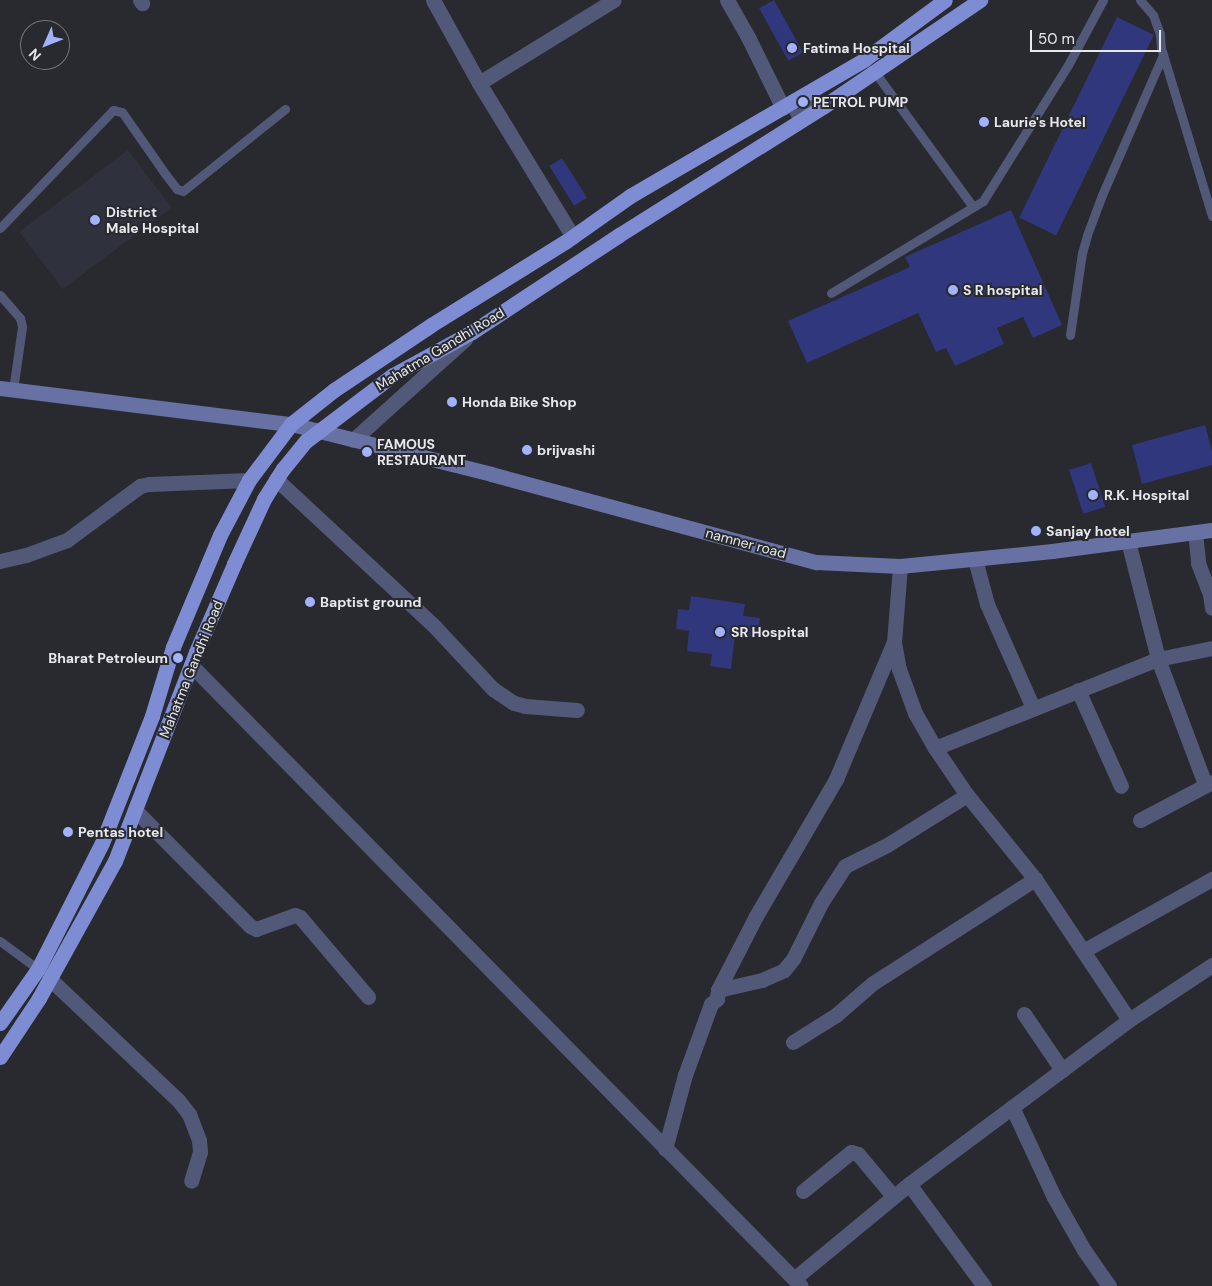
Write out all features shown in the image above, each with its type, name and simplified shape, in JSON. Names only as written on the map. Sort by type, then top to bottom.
[{"type":"highway","name":"Mahatma Gandhi Road","points":[[0,1023],[38,969],[102,843],[152,716],[173,647],[220,535],[249,480],[291,424],[334,390],[431,324],[573,236],[630,196],[866,59],[945,0]]},
{"type":"highway","name":"Mahatma Gandhi Road","points":[[0,1057],[50,979],[114,861],[191,665],[264,499],[276,479],[306,441],[393,374],[478,328],[627,230],[824,106],[980,0]]},
{"type":"main road","name":"namner road","points":[[6,389],[291,424],[491,474],[816,562],[900,566],[975,559],[1212,530]]},
{"type":"street","points":[[433,0],[479,83],[573,236]]},
{"type":"street","points":[[479,83],[614,0]]},
{"type":"street","points":[[727,0],[786,106]]},
{"type":"street","points":[[353,440],[478,328]]},
{"type":"street","points":[[276,479],[435,627],[493,689],[514,702],[525,706],[577,710]]},
{"type":"street","points":[[0,560],[26,555],[66,540],[140,486],[149,484],[249,480]]},
{"type":"street","points":[[1195,532],[1198,563],[1211,598]]},
{"type":"street","points":[[1128,541],[1158,659],[1209,783],[1140,820]]},
{"type":"street","points":[[975,559],[987,604],[1033,708]]},
{"type":"street","points":[[900,566],[894,642],[899,669],[915,713],[934,748],[967,795],[1035,879],[1129,1020]]},
{"type":"street","points":[[665,1149],[685,1075],[711,1004],[717,999],[718,990],[760,908],[836,779],[894,642]]},
{"type":"street","points":[[934,748],[1158,659],[1212,648]]},
{"type":"street","points":[[191,665],[665,1149],[798,1282],[893,1196],[1129,1020],[1212,965]]},
{"type":"street","points":[[1078,690],[1121,786]]},
{"type":"street","points":[[718,990],[762,980],[784,970],[794,959],[820,903],[845,866],[887,846],[967,795]]},
{"type":"street","points":[[135,810],[250,926],[256,929],[295,915],[300,917],[368,997]]},
{"type":"street","points":[[793,1042],[836,1014],[873,983],[1035,879]]},
{"type":"street","points":[[1083,951],[1212,880]]},
{"type":"street","points":[[50,979],[178,1100],[189,1114],[196,1132],[200,1152],[191,1181]]},
{"type":"street","points":[[1024,1014],[1062,1070]]},
{"type":"street","points":[[1012,1107],[1054,1197],[1084,1250],[1109,1286]]},
{"type":"street","points":[[803,1191],[852,1152],[858,1154],[893,1196]]},
{"type":"street","points":[[909,1184],[984,1286]]},
{"type":"lane","points":[[831,293],[983,201],[1068,65],[1103,0]]},
{"type":"lane","points":[[1140,0],[1157,25],[1163,55],[1212,216]]},
{"type":"lane","points":[[1070,336],[1082,253],[1087,235],[1102,195],[1163,55]]},
{"type":"lane","points":[[874,71],[973,207]]},
{"type":"lane","points":[[0,228],[113,110],[122,112],[172,184],[183,191],[285,110]]},
{"type":"lane","points":[[0,295],[20,318],[22,327],[6,389]]},
{"type":"lane","points":[[0,941],[38,969]]},
{"type":"shaded area","name":"District Male Hospital","points":[[128,150],[171,208],[63,289],[19,232]]},
{"type":"building","points":[[774,0],[803,52],[788,61],[759,8]]},
{"type":"building","points":[[1117,17],[1154,35],[1056,235],[1019,217]]},
{"type":"building","points":[[562,158],[587,198],[574,206],[549,166]]},
{"type":"building","name":"S R hospital","points":[[1011,210],[1062,325],[1033,338],[1023,317],[997,328],[1004,344],[955,366],[946,348],[936,352],[918,313],[807,363],[788,321],[910,267],[905,257]]},
{"type":"building","points":[[1205,425],[1212,451],[1212,465],[1142,484],[1132,445]]},
{"type":"building","points":[[1091,463],[1105,507],[1083,514],[1069,470]]},
{"type":"building","points":[[691,596],[745,604],[743,616],[760,618],[758,638],[735,635],[731,669],[710,666],[712,654],[687,651],[689,631],[676,629],[678,609],[689,610]]},
{"type":"place","name":"Fatima Hospital","points":[[792,48]]},
{"type":"place","name":"PETROL PUMP","points":[[803,102]]},
{"type":"place","name":"Laurie's Hotel","points":[[984,122]]},
{"type":"place","name":"District Male Hospital","points":[[95,220]]},
{"type":"place","name":"S R hospital","points":[[953,290]]},
{"type":"place","name":"Honda Bike Shop","points":[[452,402]]},
{"type":"place","name":"brijvashi","points":[[527,450]]},
{"type":"place","name":"FAMOUS RESTAURANT","points":[[367,452]]},
{"type":"place","name":"R.K. Hospital","points":[[1093,495]]},
{"type":"place","name":"Sanjay hotel","points":[[1036,531]]},
{"type":"place","name":"Baptist ground","points":[[310,602]]},
{"type":"place","name":"SR Hospital","points":[[720,632]]},
{"type":"place","name":"Bharat Petroleum","points":[[178,658]]},
{"type":"place","name":"Pentas hotel","points":[[68,832]]}]
